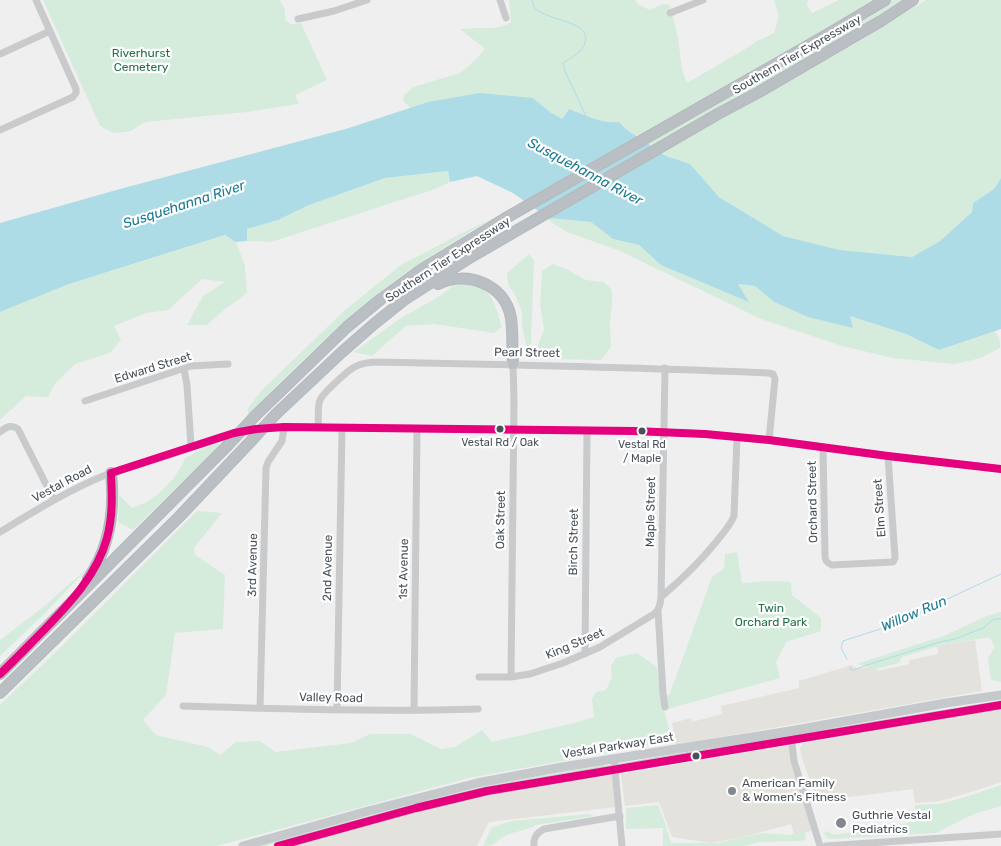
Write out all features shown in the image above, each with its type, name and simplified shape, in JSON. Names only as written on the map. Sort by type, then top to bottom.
[{"type":"highway","name":"Southern Tier Expressway","points":[[0,674],[256,415],[347,327],[381,299],[422,269],[504,219],[830,33],[884,0]]},
{"type":"highway","name":"Southern Tier Expressway","points":[[0,693],[179,517],[276,414],[342,352],[404,300],[471,257],[759,92],[881,21],[913,0]]},
{"type":"highway","points":[[404,300],[453,278],[470,278],[487,284],[501,296],[511,317],[513,364]]},
{"type":"highway","points":[[70,604],[94,570],[106,543],[112,506],[111,473]]},
{"type":"main road","name":"Vestal Parkway East","points":[[278,846],[416,808],[487,791],[791,736],[946,703],[1001,695]]},
{"type":"main road","name":"Vestal Parkway East","points":[[243,846],[477,783],[552,769],[1001,705]]},
{"type":"street","points":[[0,130],[76,94],[76,89],[36,0]]},
{"type":"street","points":[[298,19],[334,11],[367,0]]},
{"type":"street","points":[[500,0],[506,18]]},
{"type":"street","points":[[670,13],[702,0]]},
{"type":"street","points":[[0,54],[50,31]]},
{"type":"street","name":"Pearl Street","points":[[318,427],[320,399],[352,368],[363,363],[665,368],[769,373],[774,375],[769,440]]},
{"type":"street","name":"Edward Street","points":[[85,401],[191,366],[228,364]]},
{"type":"street","name":"Oak Street","points":[[511,677],[513,364]]},
{"type":"street","name":"Maple Street","points":[[661,597],[665,368]]},
{"type":"street","points":[[184,369],[187,385],[191,446]]},
{"type":"street","points":[[0,432],[11,426],[18,429],[54,500]]},
{"type":"street","name":"Vestal Road","points":[[0,532],[89,481],[234,433],[284,427],[587,430],[737,436],[1001,469]]},
{"type":"street","name":"3rd Avenue","points":[[260,708],[266,468],[282,441],[284,427]]},
{"type":"street","name":"2nd Avenue","points":[[337,709],[342,428]]},
{"type":"street","name":"1st Avenue","points":[[414,710],[417,428]]},
{"type":"street","name":"Birch Street","points":[[585,654],[587,430]]},
{"type":"street","points":[[665,707],[658,610],[661,597],[681,581],[704,556],[730,524],[734,516],[737,436]]},
{"type":"street","name":"Orchard Street","points":[[823,447],[825,560],[837,566],[893,562],[895,558]]},
{"type":"street","name":"Elm Street","points":[[888,456],[895,558]]},
{"type":"street","name":"King Street","points":[[479,677],[511,677],[530,674],[585,654],[600,647],[658,610]]},
{"type":"street","name":"Valley Road","points":[[183,706],[414,710],[478,709]]},
{"type":"street","points":[[791,736],[794,761],[820,846]]},
{"type":"street","points":[[614,759],[622,846]]},
{"type":"street","points":[[534,846],[534,838],[544,829],[620,816]]},
{"type":"street","points":[[826,846],[1001,834]]},
{"type":"shaded area","points":[[975,640],[982,691],[676,745],[672,723],[691,718],[692,722],[722,714],[721,706],[799,688],[799,681],[852,665],[858,669],[876,665],[877,671],[909,664],[909,660],[938,654],[937,646]]},
{"type":"shaded area","points":[[1001,709],[1001,782],[940,801],[915,803],[913,789],[817,801],[801,755],[800,747],[803,743]]},
{"type":"shaded area","points":[[789,745],[813,830],[795,837],[791,824],[740,838],[711,843],[672,837],[659,802],[625,806],[621,774]]},
{"type":"shaded area","points":[[612,775],[616,807],[489,822],[477,846],[294,846],[414,811],[507,791]]},
{"type":"green space","name":"Riverhurst Cemetery","points":[[43,0],[280,0],[285,10],[285,20],[291,24],[301,23],[327,80],[295,95],[299,104],[247,112],[145,122],[131,131],[113,133],[100,126]]},
{"type":"green space","points":[[509,0],[635,0],[639,5],[650,10],[663,4],[670,5],[678,37],[682,70],[687,83],[757,41],[774,33],[778,17],[774,0],[808,0],[807,5],[812,13],[839,0],[872,0],[641,138],[626,129],[619,122],[600,120],[569,109],[562,119],[533,98],[428,102],[410,108],[403,100],[404,95],[413,87],[460,73],[485,49],[460,29],[494,28],[506,25],[511,22]]},
{"type":"green space","points":[[888,0],[901,0],[828,49],[654,148],[644,141]]},
{"type":"green space","points":[[926,0],[1001,0],[1001,178],[994,189],[973,203],[972,212],[940,241],[912,257],[840,250],[783,236],[719,197],[690,165],[666,156],[660,151],[855,44]]},
{"type":"green space","points":[[448,171],[450,182],[435,189],[271,242],[247,241],[247,229],[278,220],[309,205],[385,178]]},
{"type":"green space","points":[[493,218],[425,260],[380,292],[306,357],[270,392],[248,417],[248,408],[261,391],[345,310],[401,265]]},
{"type":"green space","points":[[548,218],[591,222],[613,239],[639,245],[661,265],[748,301],[737,283],[755,286],[774,302],[853,328],[850,316],[906,334],[939,350],[995,331],[999,339],[1000,348],[981,358],[955,364],[893,358],[842,346],[761,319],[620,251],[567,232],[552,223]]},
{"type":"green space","points":[[226,235],[236,242],[245,266],[247,293],[207,325],[187,325],[203,296],[225,282],[202,279],[168,310],[146,313],[114,326],[121,340],[110,353],[75,364],[54,385],[48,397],[26,396],[0,420],[0,312],[69,284]]},
{"type":"green space","points":[[529,254],[534,260],[531,343],[527,349],[522,326],[522,312],[508,284],[507,273]]},
{"type":"green space","points":[[553,264],[586,280],[604,282],[612,290],[611,347],[601,360],[537,357],[538,345],[544,330],[540,303],[542,271]]},
{"type":"green space","points":[[462,284],[476,285],[488,293],[497,310],[502,327],[494,333],[434,324],[406,326],[372,356],[354,352],[401,318],[440,296],[453,286]]},
{"type":"green space","points":[[222,443],[133,530],[118,522],[119,495],[132,508],[147,502],[162,491],[171,481],[185,458],[208,446]]},
{"type":"green space","name":"Twin Orchard Park","points":[[197,511],[222,513],[194,548],[195,555],[225,575],[223,629],[175,633],[166,695],[143,720],[156,735],[208,747],[220,755],[236,742],[260,741],[275,752],[351,743],[370,734],[411,734],[441,749],[455,747],[482,730],[492,742],[574,723],[594,717],[592,699],[596,692],[606,690],[612,677],[611,666],[616,658],[637,653],[657,667],[660,688],[669,696],[712,577],[724,568],[725,554],[737,552],[742,583],[766,581],[791,582],[792,595],[821,618],[821,631],[786,642],[776,662],[780,678],[664,710],[672,741],[469,778],[217,846],[0,846],[0,705]]},
{"type":"green space","points":[[90,566],[0,656],[0,640],[42,608]]},
{"type":"green space","points":[[1001,612],[1001,682],[991,680],[988,658],[995,647],[990,638],[942,645],[902,657],[899,663],[872,670],[870,667],[857,664],[946,635],[984,617]]},
{"type":"green space","points":[[600,764],[606,767],[289,839],[266,846],[254,846],[454,792]]},
{"type":"green space","points":[[1001,785],[1001,806],[974,814],[936,833],[829,839],[823,833],[827,831],[834,835],[916,822],[915,805],[939,804]]},
{"type":"green space","points":[[658,805],[671,843],[718,843],[762,833],[788,835],[805,832],[806,840],[759,842],[745,846],[663,846],[663,828],[626,829],[626,808]]},
{"type":"green space","points":[[589,814],[594,816],[536,825],[509,834],[488,846],[483,846],[491,828],[511,821]]},
{"type":"water","name":"Susquehanna River","points":[[480,93],[533,98],[562,119],[569,109],[600,120],[619,122],[626,129],[666,156],[690,164],[719,197],[783,236],[840,250],[912,257],[940,241],[972,212],[973,203],[994,189],[1001,178],[1001,329],[939,350],[906,334],[850,316],[853,328],[808,317],[774,302],[755,286],[738,284],[749,302],[661,265],[639,245],[613,239],[591,222],[548,218],[513,193],[477,176],[450,182],[448,171],[385,178],[309,205],[278,220],[247,229],[247,241],[236,242],[225,235],[69,284],[0,312],[0,223],[349,128],[428,102]]},
{"type":"waterway","points":[[532,0],[534,7],[539,11],[577,26],[585,35],[586,40],[582,48],[563,63],[586,116]]},
{"type":"waterway","name":"Willow Run","points":[[847,659],[841,648],[843,641],[902,622],[1001,574]]},
{"type":"waterway","name":"Willow Run","points":[[850,667],[851,670],[854,670],[940,642],[955,639],[983,628],[994,619],[1001,619]]},
{"type":"transit line","points":[[111,473],[234,433],[284,427],[634,431],[705,434],[769,440],[1001,469]]},
{"type":"transit line","points":[[0,674],[63,610],[97,564],[107,538],[110,522],[111,473]]},
{"type":"transit line","points":[[278,846],[416,808],[487,791],[1001,705]]},
{"type":"place","name":"Vestal Rd / Oak","points":[[500,429]]},
{"type":"place","name":"Vestal Rd / Maple","points":[[642,431]]},
{"type":"place","name":"American Family & Women's Fitness","points":[[732,791]]},
{"type":"place","name":"Guthrie Vestal Pediatrics","points":[[841,823]]}]
